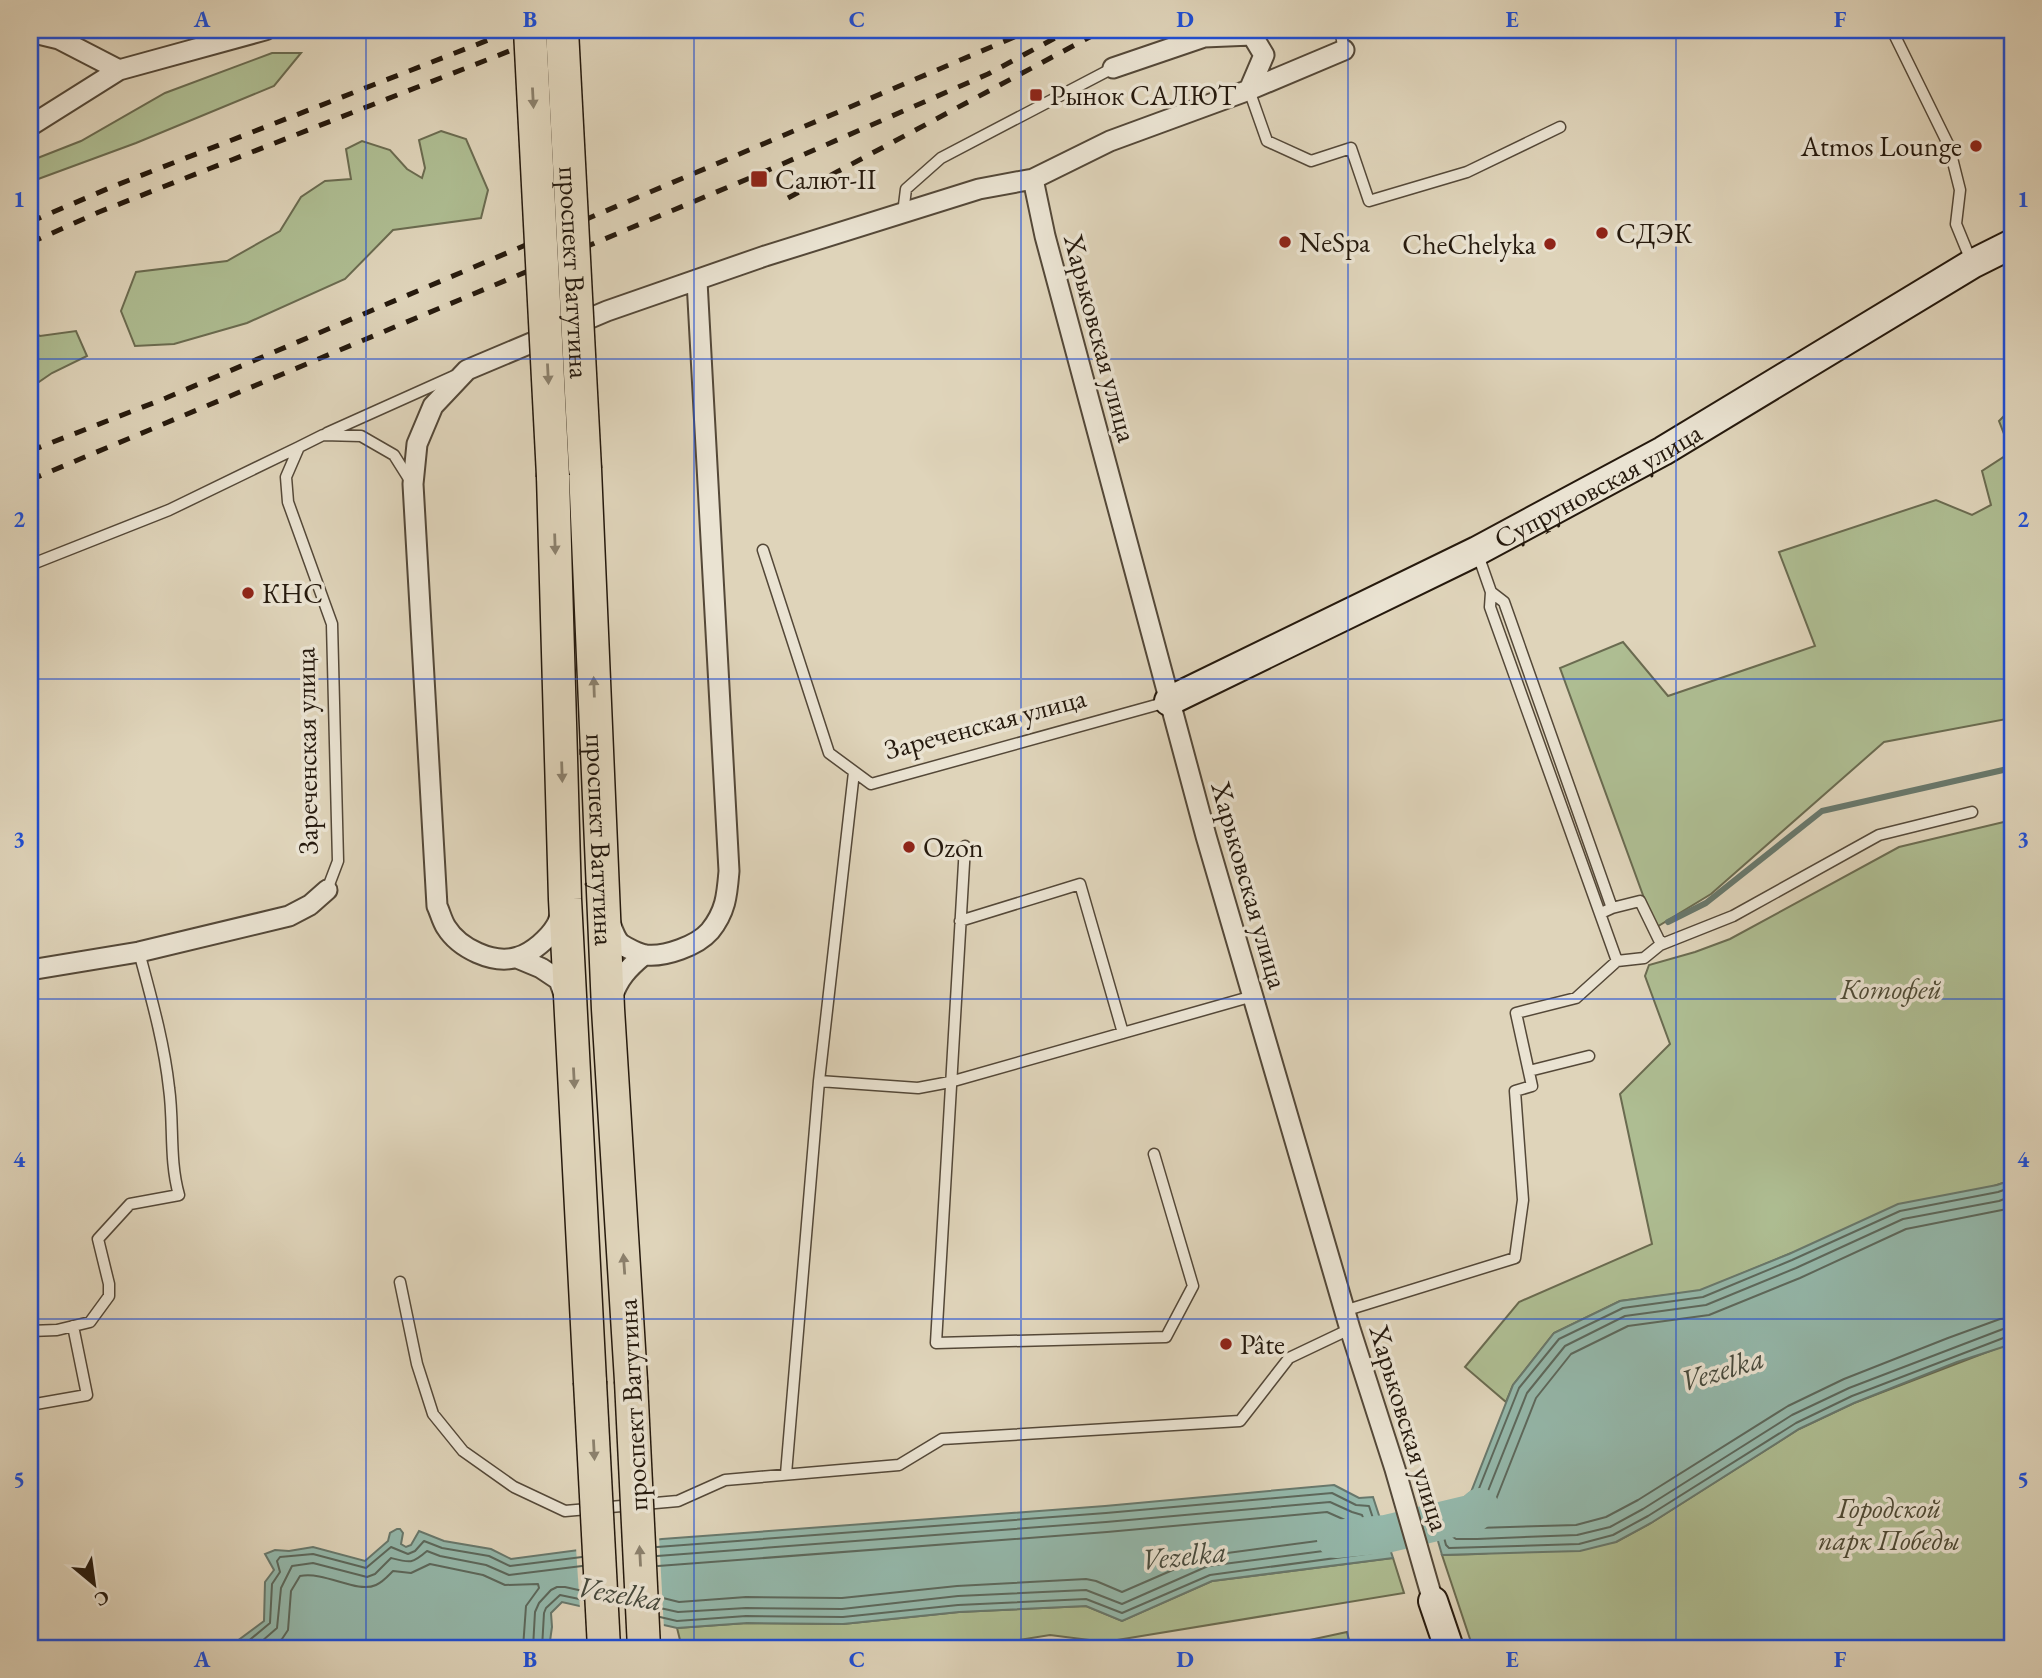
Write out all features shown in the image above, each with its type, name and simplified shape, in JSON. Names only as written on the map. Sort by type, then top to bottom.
[{"type":"main road","name":"проспект Ватутина","points":[[530,30],[553,476],[570,1010],[604,1648]]},
{"type":"main road","name":"проспект Ватутина","points":[[562,30],[585,470],[608,1009],[644,1648]]},
{"type":"street","points":[[30,126],[120,70],[265,30]]},
{"type":"street","points":[[30,32],[59,39],[120,70]]},
{"type":"street","points":[[1113,68],[1204,37],[1252,35],[1264,55],[1249,90]]},
{"type":"street","points":[[570,1010],[559,980],[541,968],[517,958],[483,955],[464,946],[446,927],[437,906],[413,484],[418,443],[433,406],[467,370],[607,311],[765,256],[979,189],[1033,179],[1110,141],[1249,90],[1343,50]]},
{"type":"street","name":"Харьковская улица","points":[[1033,179],[1045,236],[1169,701],[1347,1320],[1395,1469],[1433,1601]]},
{"type":"street","name":"Супруновская улица","points":[[1169,701],[1477,551],[1663,451],[1972,264],[2012,244]]},
{"type":"street","points":[[604,902],[612,930],[619,943],[644,955],[673,952],[692,945],[709,932],[726,906],[729,871],[697,281]]},
{"type":"street","name":"Зареченская улица","points":[[30,970],[139,952],[289,916],[310,905],[327,890]]},
{"type":"street","points":[[517,958],[535,949],[556,926],[565,899]]},
{"type":"street","points":[[608,1009],[617,982],[628,968],[644,955]]},
{"type":"street","points":[[1433,1601],[1449,1648]]},
{"type":"lane","points":[[1340,30],[1343,50]]},
{"type":"lane","points":[[1892,30],[1949,146],[1960,190],[1956,224],[1972,264]]},
{"type":"lane","points":[[903,213],[906,189],[941,158],[1113,68]]},
{"type":"lane","points":[[1249,90],[1267,141],[1311,161],[1351,148],[1369,201],[1467,172],[1560,127]]},
{"type":"lane","points":[[30,565],[169,510],[323,435],[467,370]]},
{"type":"lane","points":[[323,435],[361,436],[394,455],[413,484]]},
{"type":"lane","name":"Зареченская улица","points":[[299,447],[286,477],[288,502],[332,624],[338,861],[327,890]]},
{"type":"lane","name":"Зареченская улица","points":[[764,550],[829,753],[871,784],[1169,701]]},
{"type":"lane","points":[[1477,551],[1491,592],[1490,607],[1617,961]]},
{"type":"lane","points":[[1491,592],[1504,602],[1612,908]]},
{"type":"lane","points":[[786,1474],[819,1081],[855,772]]},
{"type":"lane","points":[[400,1282],[417,1364],[433,1414],[463,1451],[514,1487],[565,1510],[678,1502],[725,1480],[899,1465],[942,1439],[1240,1421],[1289,1358],[1347,1320],[1515,1258],[1523,1200],[1515,1091],[1532,1086],[1516,1013],[1576,998],[1617,961],[1644,958],[1664,943],[1732,916],[1879,835],[1972,812]]},
{"type":"lane","points":[[965,846],[936,1343],[1166,1337],[1193,1286],[1154,1154]]},
{"type":"lane","points":[[960,921],[1080,884],[1122,1033]]},
{"type":"lane","points":[[1601,913],[1640,901],[1659,940],[1664,943]]},
{"type":"lane","points":[[30,1331],[57,1330],[90,1322],[109,1296],[98,1239],[130,1204],[179,1195],[174,1180],[170,1090],[165,1055],[139,952]]},
{"type":"lane","points":[[819,1081],[918,1088],[950,1082],[1253,996]]},
{"type":"lane","points":[[1529,1071],[1589,1056]]},
{"type":"lane","points":[[30,1405],[87,1395],[73,1326]]},
{"type":"green space","points":[[272,53],[301,53],[274,86],[136,143],[30,182],[30,161],[81,141],[165,93]]},
{"type":"green space","points":[[441,131],[466,139],[488,190],[481,218],[393,230],[345,279],[247,323],[174,344],[135,346],[121,311],[136,272],[227,261],[280,231],[301,197],[325,181],[351,179],[346,149],[362,141],[390,150],[407,169],[422,178],[425,168],[419,140]]},
{"type":"green space","points":[[30,331],[40,336],[76,331],[87,356],[52,373],[30,388]]},
{"type":"green space","points":[[2012,408],[2012,718],[1884,742],[1711,894],[1655,928],[1560,668],[1623,642],[1668,696],[1815,646],[1779,552],[1936,500],[1972,515],[1991,505],[1982,471],[2011,452],[1999,421]]},
{"type":"green space","name":"Котофей","points":[[2012,820],[2012,1180],[1789,1254],[1700,1291],[1620,1301],[1554,1333],[1513,1385],[1506,1402],[1465,1367],[1519,1302],[1652,1244],[1620,1094],[1670,1044],[1645,976],[1649,965],[1730,939],[1899,847]]},
{"type":"green space","name":"Городской парк Победы","points":[[2012,1344],[2012,1648],[1473,1648],[1442,1555],[1616,1542],[1651,1523],[1799,1429],[1854,1403]]},
{"type":"green space","points":[[1393,1558],[1404,1593],[1105,1642],[1050,1635],[969,1648],[682,1648],[677,1628],[747,1623],[843,1624],[959,1612],[1086,1606],[1122,1621],[1212,1581]]},
{"type":"green space","points":[[1347,1632],[1351,1648],[1306,1648],[1305,1641]]},
{"type":"water","points":[[2012,1180],[2012,1344],[1957,1362],[1854,1403],[1799,1429],[1651,1523],[1616,1542],[1580,1551],[1442,1555],[1430,1513],[1455,1504],[1471,1492],[1513,1385],[1554,1333],[1620,1301],[1700,1290],[1789,1254],[1898,1204]]},
{"type":"water","points":[[1334,1485],[1359,1498],[1373,1497],[1393,1558],[1212,1581],[1122,1621],[1086,1606],[959,1612],[843,1624],[747,1623],[677,1628],[562,1602],[551,1613],[549,1648],[224,1648],[264,1621],[265,1582],[274,1570],[265,1554],[275,1550],[313,1547],[365,1561],[388,1541],[390,1533],[397,1529],[403,1533],[401,1544],[406,1547],[411,1545],[419,1531],[444,1541],[491,1549],[511,1559],[662,1539],[1105,1506]]},
{"type":"pier","points":[[659,1536],[664,1629],[580,1610],[576,1547]]},
{"type":"waterway","points":[[1668,922],[1706,903],[1822,811],[2012,768]]},
{"type":"waterway","name":"Vezelka","points":[[1336,1539],[1386,1534],[1474,1513],[1480,1507]]},
{"type":"railway","points":[[30,222],[114,186],[514,30]]},
{"type":"railway","points":[[30,243],[99,212],[563,30]]},
{"type":"railway","points":[[30,451],[166,398],[1031,30]]},
{"type":"railway","points":[[30,480],[757,175],[988,74],[1070,30]]},
{"type":"railway","points":[[788,198],[1103,30]]},
{"type":"place","name":"Рынок САЛЮТ","points":[[1036,95]]},
{"type":"place","name":"Atmos Lounge","points":[[1976,146]]},
{"type":"place","name":"Салют-II","points":[[759,179]]},
{"type":"place","name":"СДЭК","points":[[1602,233]]},
{"type":"place","name":"NeSpa","points":[[1285,242]]},
{"type":"place","name":"CheChelyka","points":[[1550,244]]},
{"type":"place","name":"КНС","points":[[248,593]]},
{"type":"place","name":"Ozon","points":[[909,847]]},
{"type":"place","name":"Pâte","points":[[1226,1344]]}]
